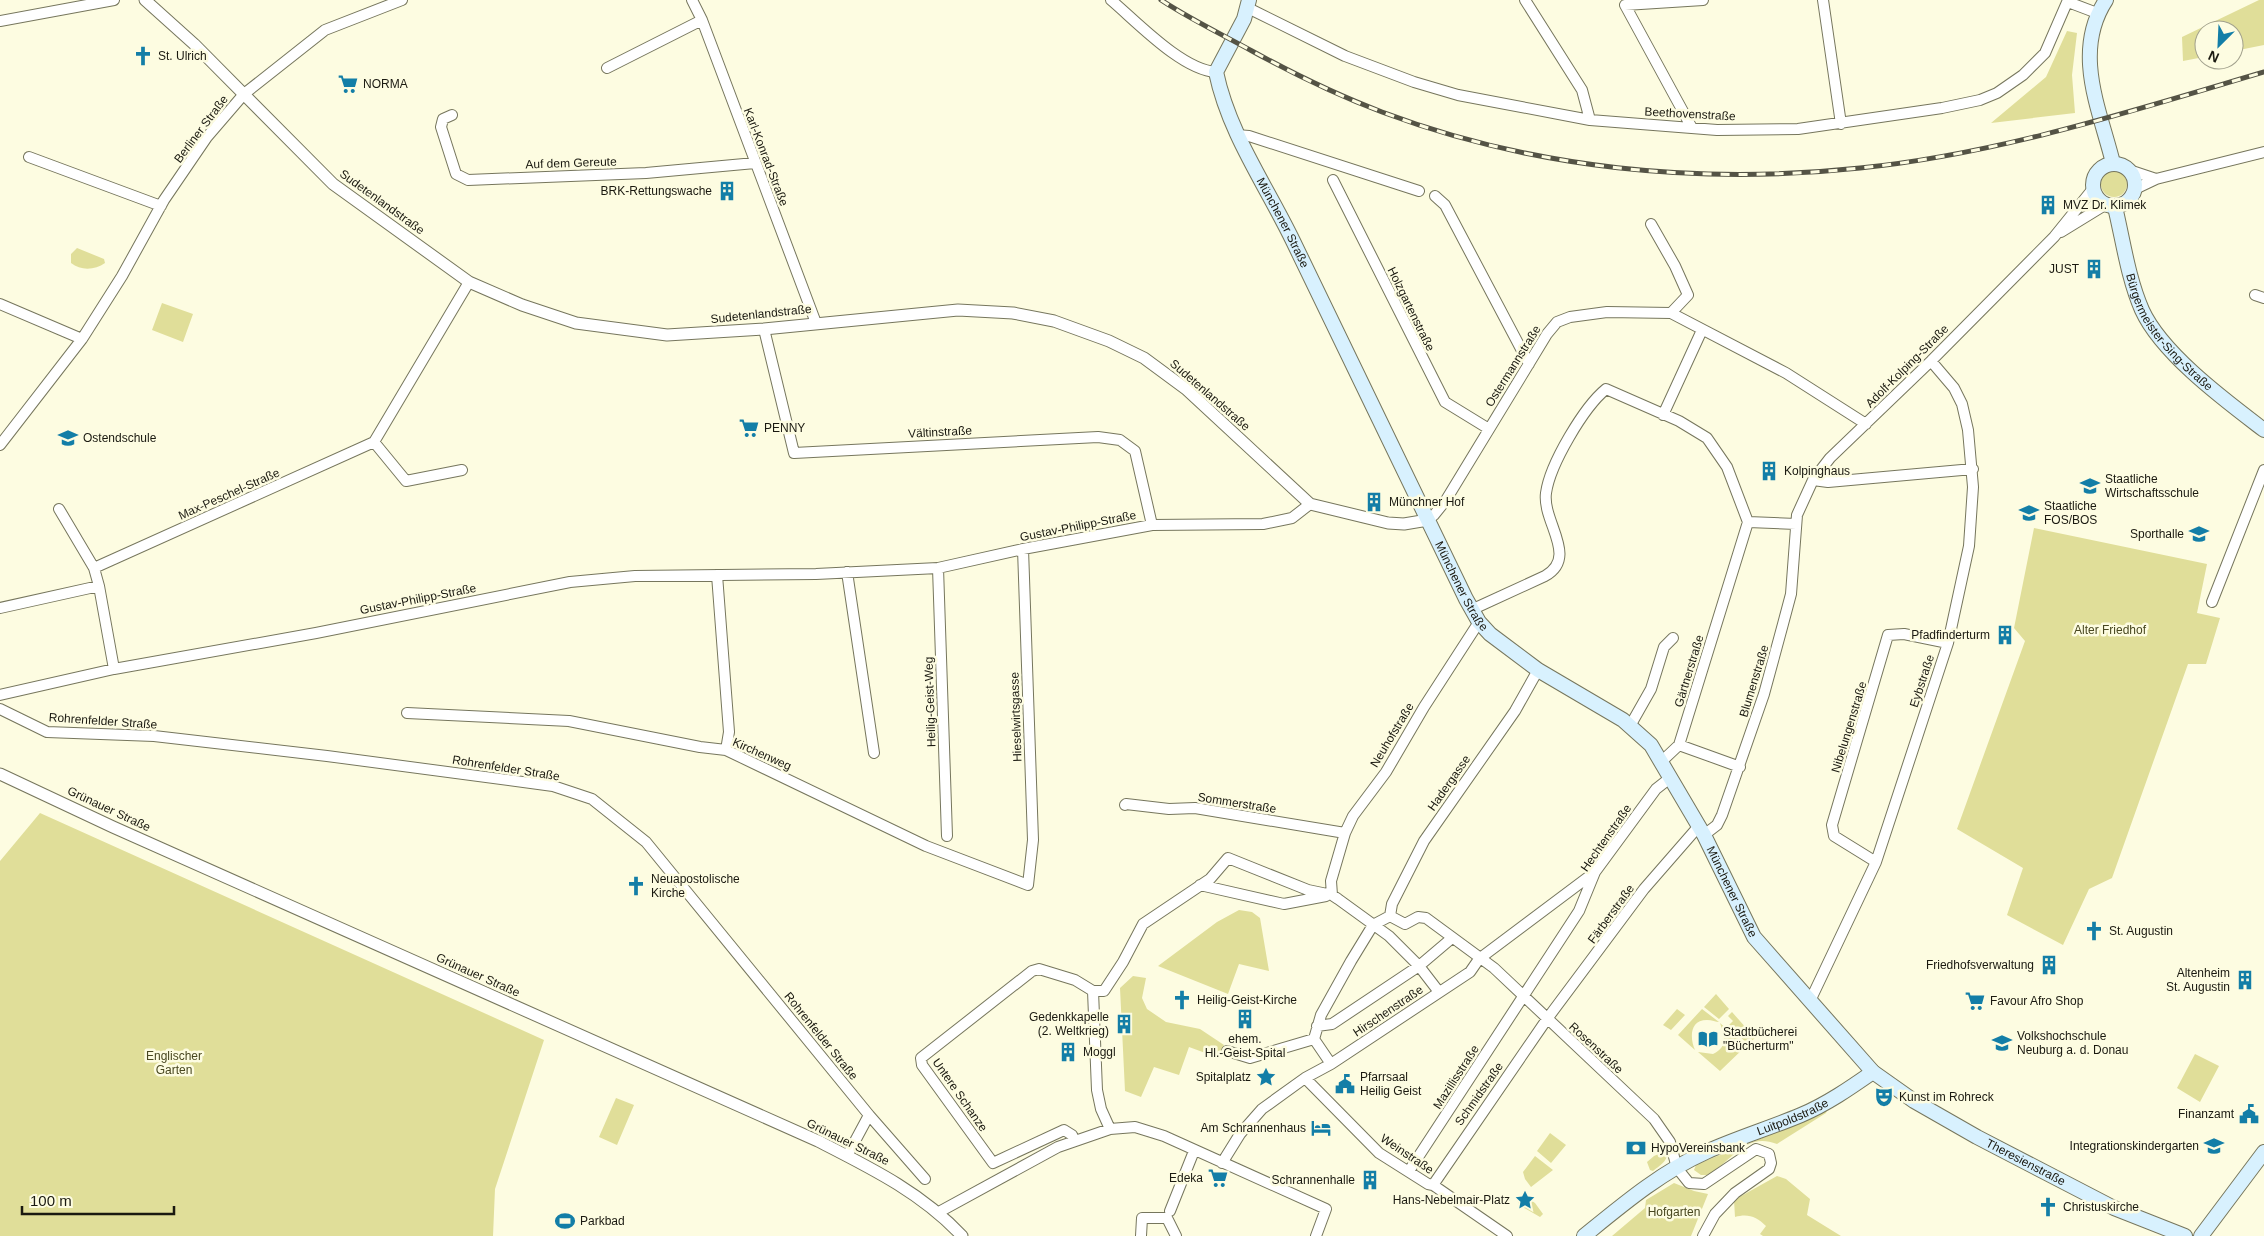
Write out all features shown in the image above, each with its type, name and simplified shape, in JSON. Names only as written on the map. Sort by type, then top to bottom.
[{"type":"main road","points":[[2106,0],[2098,13],[2090,60],[2092,90],[2104,127],[2109,164]]},
{"type":"main road","points":[[1216,72],[1248,4]]},
{"type":"main road","name":"Münchener Straße","points":[[1216,72],[1237,135],[1292,239],[1471,610],[1490,634],[1538,670],[1618,717],[1651,745],[1701,831],[1754,937],[1873,1072]]},
{"type":"main road","points":[[2109,164],[2119,164],[2129,170],[2135,182],[2135,189],[2129,200],[2110,206],[2097,199],[2092,190],[2094,176],[2109,164]]},
{"type":"main road","name":"Bürgermeister-Sing-Straße","points":[[2110,206],[2142,311],[2162,339],[2187,366],[2264,430]]},
{"type":"main road","name":"Luitpoldstraße","points":[[1584,1236],[1652,1184],[1705,1152],[1802,1114],[1837,1096],[1873,1072]]},
{"type":"main road","name":"Theresienstraße","points":[[1873,1072],[1914,1101],[1977,1137],[2114,1208],[2185,1236]]},
{"type":"main road","points":[[2201,1236],[2264,1152]]},
{"type":"street","points":[[0,21],[114,0]]},
{"type":"street","name":"Sudetenlandstraße","points":[[146,0],[194,44],[333,184],[469,282],[522,305],[576,323],[667,335],[764,329],[816,322],[958,310],[1003,312],[1054,321],[1109,341],[1144,358],[1186,389],[1310,504],[1388,523],[1410,524],[1428,520]]},
{"type":"street","name":"Berliner Straße","points":[[0,445],[82,339],[122,276],[161,206],[207,137],[244,94],[325,30],[402,0]]},
{"type":"street","name":"Karl-Konrad-Straße","points":[[692,0],[702,20],[816,322]]},
{"type":"street","points":[[1111,0],[1177,56],[1199,69],[1216,72]]},
{"type":"street","points":[[1525,0],[1582,90],[1590,120]]},
{"type":"street","points":[[1692,128],[1625,5],[1703,0]]},
{"type":"street","points":[[1823,0],[1841,124]]},
{"type":"street","name":"Beethovenstraße","points":[[1248,4],[1345,56],[1414,82],[1458,95],[1590,120],[1716,130],[1798,129],[1942,108],[1980,100],[1996,93],[2023,75],[2044,54],[2068,1],[2098,13]]},
{"type":"street","points":[[607,68],[702,20]]},
{"type":"street","name":"Auf dem Gereute","points":[[452,115],[443,119],[441,127],[456,174],[468,180],[646,173],[755,163]]},
{"type":"street","points":[[1237,135],[1249,136],[1419,191]]},
{"type":"street","points":[[2135,189],[2156,179],[2264,152]]},
{"type":"street","points":[[29,157],[161,206]]},
{"type":"street","points":[[2129,170],[2156,179]]},
{"type":"street","name":"Holzgartenstraße","points":[[1333,180],[1445,402],[1489,429]]},
{"type":"street","name":"Adolf-Kolping-Straße","points":[[1796,524],[1800,507],[1813,480],[1830,458],[1931,361],[2054,237],[2092,190]]},
{"type":"street","points":[[1435,196],[1445,205],[1529,364]]},
{"type":"street","name":"Adolf-Kolping-Straße","points":[[2054,237],[2110,206]]},
{"type":"street","points":[[1651,224],[1675,266],[1688,295],[1671,313]]},
{"type":"street","points":[[462,470],[406,481],[374,442],[469,282]]},
{"type":"street","points":[[0,304],[82,339]]},
{"type":"street","name":"Ostermannstraße","points":[[1428,520],[1441,508],[1547,334],[1557,322],[1570,317],[1607,312],[1671,313],[1786,373],[1866,424]]},
{"type":"street","name":"Vältinstraße","points":[[764,329],[794,453],[1098,437],[1120,440],[1135,450],[1152,524]]},
{"type":"street","points":[[1663,414],[1702,330]]},
{"type":"street","name":"Eybstraße","points":[[1810,1001],[1876,862],[1948,643],[1969,546],[1973,469],[1968,430],[1962,404],[1954,388],[1931,361]]},
{"type":"street","points":[[1471,610],[1544,576],[1553,571],[1559,564],[1559,546],[1547,511],[1546,494],[1568,440],[1596,397],[1606,389],[1679,420],[1707,438],[1727,468],[1748,522],[1796,524]]},
{"type":"street","name":"Max-Peschel-Straße","points":[[94,568],[374,442]]},
{"type":"street","points":[[1813,480],[1828,482],[1973,469]]},
{"type":"street","points":[[2212,602],[2264,470]]},
{"type":"street","name":"Gustav-Philipp-Straße","points":[[0,695],[114,669],[316,632],[570,582],[635,576],[816,574],[938,568],[1152,524],[1262,524],[1292,518],[1310,504]]},
{"type":"street","points":[[59,509],[94,568],[114,669]]},
{"type":"street","name":"Gärtnerstraße","points":[[1661,762],[1679,745],[1748,522]]},
{"type":"street","name":"Blumenstraße","points":[[1701,831],[1717,825],[1722,815],[1764,694],[1790,594],[1796,524]]},
{"type":"street","name":"Hieselwirtsgasse","points":[[1023,549],[1033,840],[1028,885]]},
{"type":"street","name":"Heilig-Geist-Weg","points":[[938,568],[947,836]]},
{"type":"street","points":[[847,572],[874,753]]},
{"type":"street","points":[[717,575],[729,732],[726,750]]},
{"type":"street","points":[[0,608],[99,586]]},
{"type":"street","name":"Neuhofstraße","points":[[1332,895],[1331,881],[1352,816],[1386,772],[1424,707],[1479,622]]},
{"type":"street","name":"Nibelungenstraße","points":[[1876,862],[1834,836],[1832,825],[1888,635],[1904,634],[1948,643]]},
{"type":"street","points":[[1630,726],[1650,689],[1664,647],[1674,638]]},
{"type":"street","name":"Hadergasse","points":[[1390,916],[1392,904],[1424,841],[1516,711],[1538,670]]},
{"type":"street","name":"Rohrenfelder Straße","points":[[0,709],[48,732],[154,736],[327,756],[553,786],[592,799],[646,842],[924,1179]]},
{"type":"street","name":"Kirchenweg","points":[[407,713],[569,720],[700,747],[726,750],[926,846],[1028,885]]},
{"type":"street","points":[[1679,745],[1740,767]]},
{"type":"street","name":"Grünauer Straße","points":[[0,774],[113,827],[847,1156],[893,1180],[939,1212],[962,1236]]},
{"type":"street","name":"Hechtenstraße","points":[[1525,996],[1579,911],[1595,872],[1656,789],[1670,778]]},
{"type":"street","name":"Sommerstraße","points":[[1125,806],[1126,804],[1169,810],[1194,808],[1345,833]]},
{"type":"street","name":"Färberstraße","points":[[1547,1019],[1644,890],[1701,831]]},
{"type":"street","points":[[1110,1129],[1101,1108],[1097,1090],[1093,990],[1104,991],[1144,924],[1210,879],[1222,862],[1228,858],[1308,890],[1332,895],[1388,936],[1419,966],[1439,992]]},
{"type":"street","name":"Hirschenstraße","points":[[1305,1078],[1331,1064],[1470,972],[1479,959],[1595,872]]},
{"type":"street","points":[[1200,885],[1284,904],[1332,895]]},
{"type":"street","points":[[1331,1064],[1314,1039],[1317,1026],[1332,995],[1373,925],[1390,916]]},
{"type":"street","name":"Rosenstraße","points":[[1390,916],[1405,924],[1418,917],[1426,918],[1479,959],[1494,968],[1654,1120],[1670,1142],[1677,1168]]},
{"type":"street","points":[[1317,1026],[1332,1024],[1419,966],[1452,938]]},
{"type":"street","name":"Untere Schanze","points":[[1075,1141],[1072,1135],[1064,1130],[993,1164],[922,1065],[921,1058],[1032,971],[1039,969],[1066,977],[1093,990]]},
{"type":"street","name":"Mazillisstraße","points":[[1409,1171],[1525,996]]},
{"type":"street","name":"Schmidstraße","points":[[1432,1185],[1547,1019]]},
{"type":"street","points":[[1227,1051],[1250,1058],[1314,1039]]},
{"type":"street","points":[[1222,1164],[1240,1134],[1262,1109],[1305,1078]]},
{"type":"street","name":"Weinstraße","points":[[1305,1078],[1379,1153],[1432,1185],[1507,1236]]},
{"type":"street","points":[[847,1156],[870,1115]]},
{"type":"street","points":[[939,1212],[1058,1147],[1110,1129],[1135,1127],[1164,1136],[1222,1164],[1326,1209],[1316,1236]]},
{"type":"street","points":[[1677,1168],[1689,1183],[1697,1185],[1704,1184],[1756,1149],[1766,1152],[1771,1156],[1772,1163],[1769,1169],[1728,1200],[1715,1214],[1703,1236]]},
{"type":"street","points":[[1176,1236],[1169,1215],[1194,1151]]},
{"type":"street","points":[[1141,1236],[1142,1218],[1169,1215]]},
{"type":"green space","points":[[2259,0],[2264,0],[2264,45],[2244,49],[2244,20],[2217,20]]},
{"type":"green space","points":[[2067,31],[2077,33],[2072,75],[2075,113],[1991,123],[2046,77]]},
{"type":"green space","points":[[2194,31],[2194,59],[2183,61],[2182,37]]},
{"type":"green space","points":[[2114,171],[2123,175],[2127,184],[2123,193],[2114,197],[2105,193],[2101,184],[2105,175]]},
{"type":"green space","points":[[77,248],[104,259],[105,263],[88,269],[75,266],[71,263],[71,254]]},
{"type":"green space","points":[[162,303],[193,314],[183,342],[152,330]]},
{"type":"green space","name":"Alter Friedhof","points":[[2034,528],[2207,564],[2197,613],[2220,618],[2206,664],[2188,664],[2112,878],[2089,889],[2063,945],[2007,915],[2023,868],[1957,829],[2025,641],[2014,628]]},
{"type":"green space","name":"Englischer Garten","points":[[40,813],[544,1040],[495,1189],[493,1236],[0,1236],[0,861]]},
{"type":"green space","points":[[1239,910],[1252,912],[1260,918],[1269,971],[1239,964],[1228,994],[1158,966],[1217,922]]},
{"type":"green space","points":[[1133,976],[1146,978],[1142,998],[1147,1009],[1166,1022],[1200,1029],[1224,1045],[1219,1058],[1189,1047],[1179,1075],[1154,1067],[1141,1097],[1125,1091],[1120,988]]},
{"type":"green space","points":[[1716,994],[1729,1009],[1719,1019],[1704,1007]]},
{"type":"green space","points":[[1677,1009],[1685,1015],[1671,1030],[1663,1025]]},
{"type":"green space","points":[[1702,1009],[1719,1022],[1707,1020],[1697,1023],[1692,1031],[1692,1041],[1695,1050],[1678,1035]]},
{"type":"green space","points":[[1732,1012],[1755,1038],[1748,1044],[1728,1026],[1733,1021],[1728,1016]]},
{"type":"green space","points":[[1720,1023],[1746,1046],[1720,1071],[1698,1052],[1713,1054],[1718,1051],[1724,1040]]},
{"type":"green space","points":[[2195,1054],[2219,1066],[2200,1102],[2177,1088]]},
{"type":"green space","points":[[616,1098],[634,1105],[617,1145],[599,1137]]},
{"type":"green space","points":[[1827,1110],[1826,1113],[1777,1144],[1766,1141],[1747,1145],[1707,1175],[1701,1175],[1694,1170],[1696,1165],[1805,1121]]},
{"type":"green space","points":[[1550,1133],[1566,1145],[1551,1163],[1537,1151]]},
{"type":"green space","points":[[1667,1150],[1667,1157],[1663,1162],[1653,1171],[1650,1170],[1647,1162],[1654,1156]]},
{"type":"green space","points":[[1535,1156],[1553,1170],[1531,1187],[1525,1179],[1523,1172]]},
{"type":"green space","points":[[1777,1176],[1786,1179],[1810,1199],[1807,1215],[1841,1236],[1763,1236],[1760,1234],[1766,1226],[1759,1220],[1748,1216],[1735,1217],[1734,1200]]},
{"type":"green space","name":"Hofgarten","points":[[1674,1183],[1708,1194],[1691,1236],[1612,1236],[1645,1208],[1646,1200]]},
{"type":"green space","points":[[1522,1194],[1535,1203],[1543,1214],[1540,1217],[1519,1205],[1517,1199]]},
{"type":"railway","points":[[1161,0],[1183,14],[1284,68],[1349,99],[1382,112],[1498,147],[1618,168],[1678,173],[1799,173],[1860,168],[1963,153],[2115,116],[2264,72]]},
{"type":"place","name":"St. Ulrich","points":[[143,56]]},
{"type":"place","name":"NORMA","points":[[348,84]]},
{"type":"place","name":"BRK-Rettungswache","points":[[727,191]]},
{"type":"place","name":"MVZ Dr. Klimek","points":[[2048,205]]},
{"type":"place","name":"JUST","points":[[2094,269]]},
{"type":"place","name":"PENNY","points":[[749,428]]},
{"type":"place","name":"Ostendschule","points":[[68,438]]},
{"type":"place","name":"Kolpinghaus","points":[[1769,471]]},
{"type":"place","name":"Staatliche Wirtschaftsschule","points":[[2090,486]]},
{"type":"place","name":"Münchner Hof","points":[[1374,502]]},
{"type":"place","name":"Staatliche FOS/BOS","points":[[2029,513]]},
{"type":"place","name":"Sporthalle","points":[[2199,534]]},
{"type":"place","name":"Pfadfinderturm","points":[[2005,635]]},
{"type":"place","name":"Neuapostolische Kirche","points":[[636,886]]},
{"type":"place","name":"St. Augustin","points":[[2094,931]]},
{"type":"place","name":"Friedhofsverwaltung","points":[[2049,965]]},
{"type":"place","name":"Altenheim St. Augustin","points":[[2245,980]]},
{"type":"place","name":"Heilig-Geist-Kirche","points":[[1182,1000]]},
{"type":"place","name":"Favour Afro Shop","points":[[1975,1001]]},
{"type":"place","name":"ehem. Hl.-Geist-Spital","points":[[1245,1019]]},
{"type":"place","name":"Gedenkkapelle (2. Weltkrieg)","points":[[1124,1024]]},
{"type":"place","name":"Stadtbücherei \"Bücherturm\"","points":[[1708,1039]]},
{"type":"place","name":"Volkshochschule Neuburg a. d. Donau","points":[[2002,1043]]},
{"type":"place","name":"Moggl","points":[[1068,1052]]},
{"type":"place","name":"Spitalplatz","points":[[1266,1077]]},
{"type":"place","name":"Pfarrsaal Heilig Geist","points":[[1345,1084]]},
{"type":"place","name":"Kunst im Rohreck","points":[[1884,1097]]},
{"type":"place","name":"Finanzamt","points":[[2249,1114]]},
{"type":"place","name":"Am Schrannenhaus","points":[[1321,1128]]},
{"type":"place","name":"Integrationskindergarten","points":[[2214,1146]]},
{"type":"place","name":"HypoVereinsbank","points":[[1636,1148]]},
{"type":"place","name":"Edeka","points":[[1218,1178]]},
{"type":"place","name":"Schrannenhalle","points":[[1370,1180]]},
{"type":"place","name":"Hans-Nebelmair-Platz","points":[[1525,1200]]},
{"type":"place","name":"Christuskirche","points":[[2048,1207]]},
{"type":"place","name":"Parkbad","points":[[565,1221]]}]
